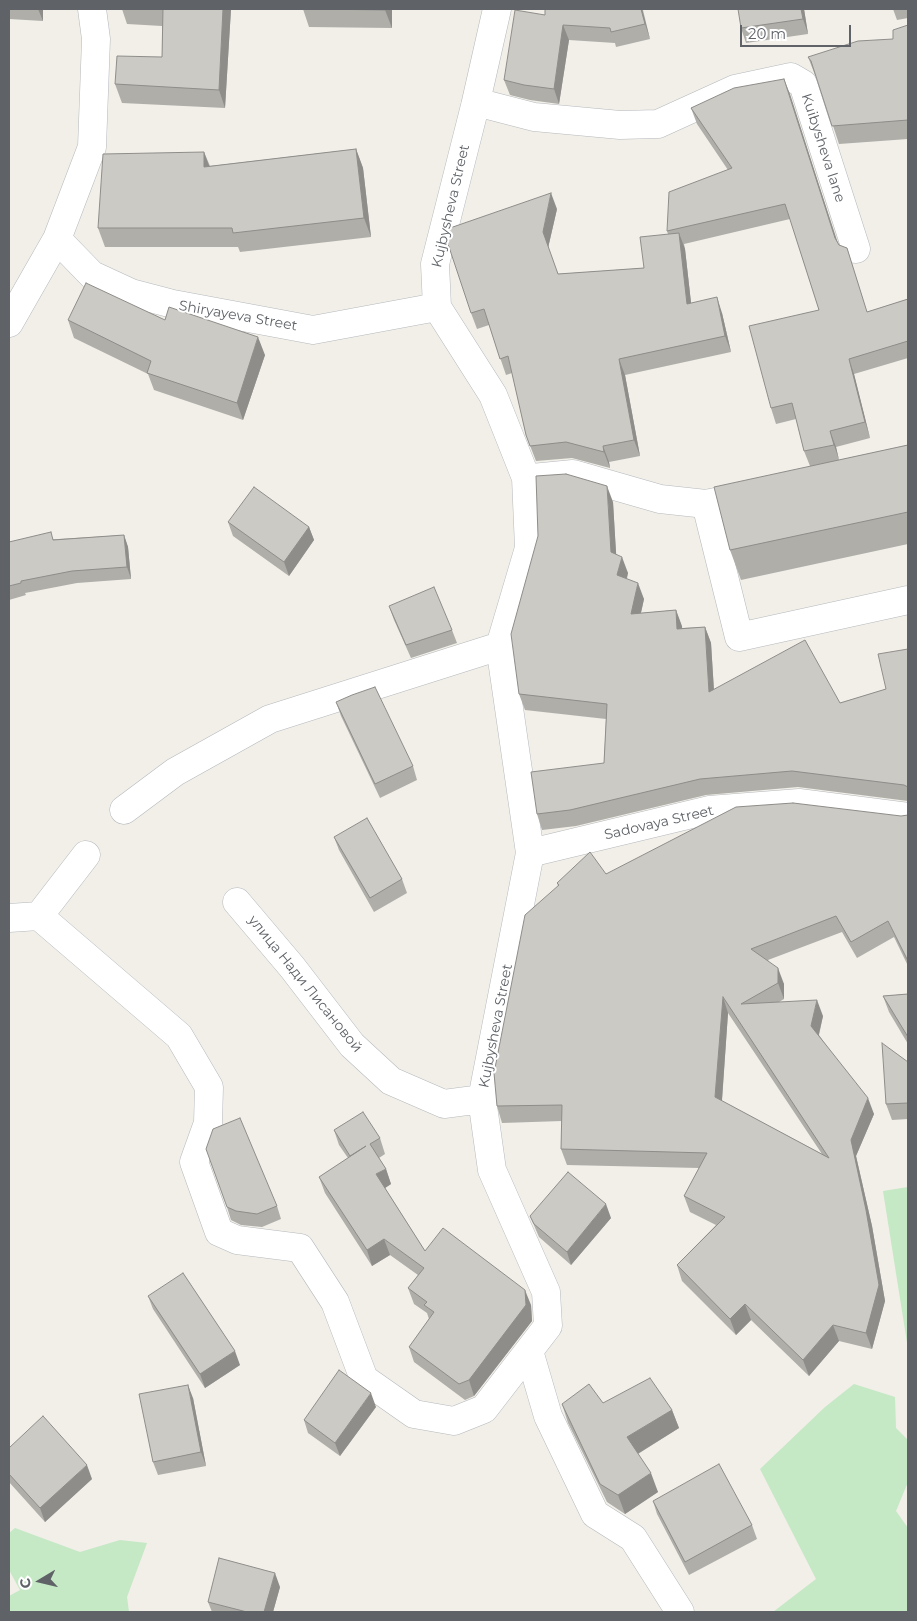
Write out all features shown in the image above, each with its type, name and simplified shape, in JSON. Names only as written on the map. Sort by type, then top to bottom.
[{"type":"street","points":[[9,323],[57,239],[92,147],[96,39],[92,9]]},
{"type":"street","name":"Kujbysheva Street","points":[[39,916],[179,1036],[209,1087],[208,1123],[194,1162],[219,1232],[237,1240],[300,1248],[334,1302],[364,1379],[414,1414],[454,1420],[484,1409],[548,1326],[546,1292],[492,1170],[482,1099],[530,853],[500,646],[529,548],[526,478],[493,395],[437,307],[436,264],[497,9]]},
{"type":"street","name":"Kuibysheva lane","points":[[476,102],[534,117],[620,125],[658,124],[735,89],[791,78],[803,84],[856,249]]},
{"type":"street","name":"Shiryayeva Street","points":[[57,239],[92,275],[132,293],[173,304],[313,330],[437,307]]},
{"type":"street","points":[[526,478],[574,474],[660,499],[706,504],[783,488]]},
{"type":"street","points":[[706,504],[739,637],[908,600]]},
{"type":"street","points":[[124,810],[175,772],[270,719],[500,646]]},
{"type":"street","name":"Sadovaya Street","points":[[530,853],[709,810],[799,803],[908,816]]},
{"type":"street","points":[[9,918],[39,916],[86,855]]},
{"type":"street","name":"улица Нади Лисановой","points":[[237,902],[292,967],[352,1045],[390,1081],[444,1104],[482,1099]]},
{"type":"street","points":[[529,1351],[548,1416],[595,1514],[633,1538],[680,1612]]},
{"type":"green space","points":[[908,1187],[908,1349],[883,1191]]},
{"type":"green space","points":[[854,1384],[895,1397],[896,1428],[908,1440],[908,1482],[896,1511],[908,1528],[908,1612],[773,1612],[816,1579],[760,1469],[825,1407]]},
{"type":"green space","points":[[15,1528],[80,1552],[120,1540],[147,1543],[127,1597],[129,1612],[9,1612],[9,1596],[20,1590],[9,1570],[9,1533]]},
{"type":"building","points":[[163,9],[223,9],[219,90],[115,84],[117,56],[162,57]]},
{"type":"building","points":[[318,9],[385,9],[385,10]]},
{"type":"building","points":[[545,9],[641,9],[645,24],[611,32],[610,28],[563,25],[554,89],[504,80],[515,10],[545,15]]},
{"type":"building","points":[[738,9],[801,9],[803,19],[741,28]]},
{"type":"building","points":[[908,25],[908,120],[832,126],[811,61],[808,57],[858,41],[893,39],[893,30]]},
{"type":"building","points":[[784,79],[835,238],[839,245],[847,248],[867,312],[908,299],[908,341],[849,359],[865,422],[830,431],[834,445],[804,451],[792,403],[771,408],[749,326],[819,310],[785,204],[667,231],[669,192],[732,168],[691,108],[734,88]]},
{"type":"building","points":[[356,149],[364,218],[233,233],[232,228],[98,228],[103,154],[204,152],[204,167]]},
{"type":"building","points":[[551,193],[543,232],[558,274],[644,268],[640,237],[679,233],[687,304],[717,297],[725,336],[619,359],[634,440],[603,446],[604,452],[566,442],[530,446],[508,356],[500,359],[484,309],[471,313],[447,241],[450,228]]},
{"type":"building","points":[[86,283],[165,320],[169,307],[258,337],[237,403],[147,373],[151,361],[68,320]]},
{"type":"building","points":[[908,445],[908,512],[730,550],[714,487]]},
{"type":"building","points":[[566,474],[607,486],[611,552],[622,557],[617,575],[638,583],[631,614],[676,610],[677,629],[705,627],[709,692],[805,640],[840,703],[886,689],[878,654],[908,649],[908,787],[792,771],[700,779],[570,810],[537,814],[531,772],[604,763],[607,704],[519,694],[511,634],[538,536],[536,476]]},
{"type":"building","points":[[254,487],[309,527],[284,562],[228,522]]},
{"type":"building","points":[[51,532],[53,540],[124,535],[127,567],[72,571],[21,581],[21,583],[9,586],[9,542]]},
{"type":"building","points":[[434,587],[452,630],[406,645],[389,606]]},
{"type":"building","points":[[375,687],[413,766],[375,784],[336,702]]},
{"type":"building","points":[[793,803],[901,816],[908,815],[908,961],[888,921],[851,942],[836,916],[751,949],[778,968],[778,983],[741,1004],[817,1000],[811,1026],[868,1098],[851,1140],[879,1285],[866,1333],[833,1325],[803,1360],[745,1304],[730,1319],[677,1265],[725,1217],[684,1196],[707,1153],[561,1149],[562,1105],[497,1106],[494,1073],[525,915],[559,885],[557,883],[590,852],[606,874],[736,807]],"holes":[[[723,997],[829,1158],[715,1097]]]},
{"type":"building","points":[[367,818],[402,879],[370,898],[334,837]]},
{"type":"building","points":[[908,994],[908,1037],[883,996]]},
{"type":"building","points":[[882,1043],[908,1062],[908,1103],[886,1104]]},
{"type":"building","points":[[363,1112],[380,1138],[370,1144],[386,1169],[376,1174],[425,1251],[443,1228],[525,1290],[526,1305],[469,1380],[459,1384],[409,1347],[434,1312],[424,1305],[427,1302],[408,1288],[424,1268],[384,1239],[367,1250],[319,1177],[366,1146],[350,1156],[334,1130]]},
{"type":"building","points":[[240,1118],[277,1206],[257,1214],[236,1211],[227,1207],[206,1149],[213,1129]]},
{"type":"building","points":[[568,1172],[606,1204],[567,1252],[534,1224],[530,1216]]},
{"type":"building","points":[[183,1273],[235,1351],[200,1374],[148,1296]]},
{"type":"building","points":[[339,1370],[371,1393],[335,1443],[304,1420]]},
{"type":"building","points":[[650,1378],[672,1410],[627,1437],[651,1473],[618,1495],[600,1484],[562,1404],[589,1384],[603,1403]]},
{"type":"building","points":[[188,1385],[201,1452],[153,1462],[139,1394]]},
{"type":"building","points":[[43,1416],[87,1465],[40,1508],[9,1474],[9,1448]]},
{"type":"building","points":[[719,1464],[752,1525],[685,1562],[653,1501]]},
{"type":"building","points":[[219,1558],[275,1573],[264,1612],[247,1612],[208,1602]]}]
